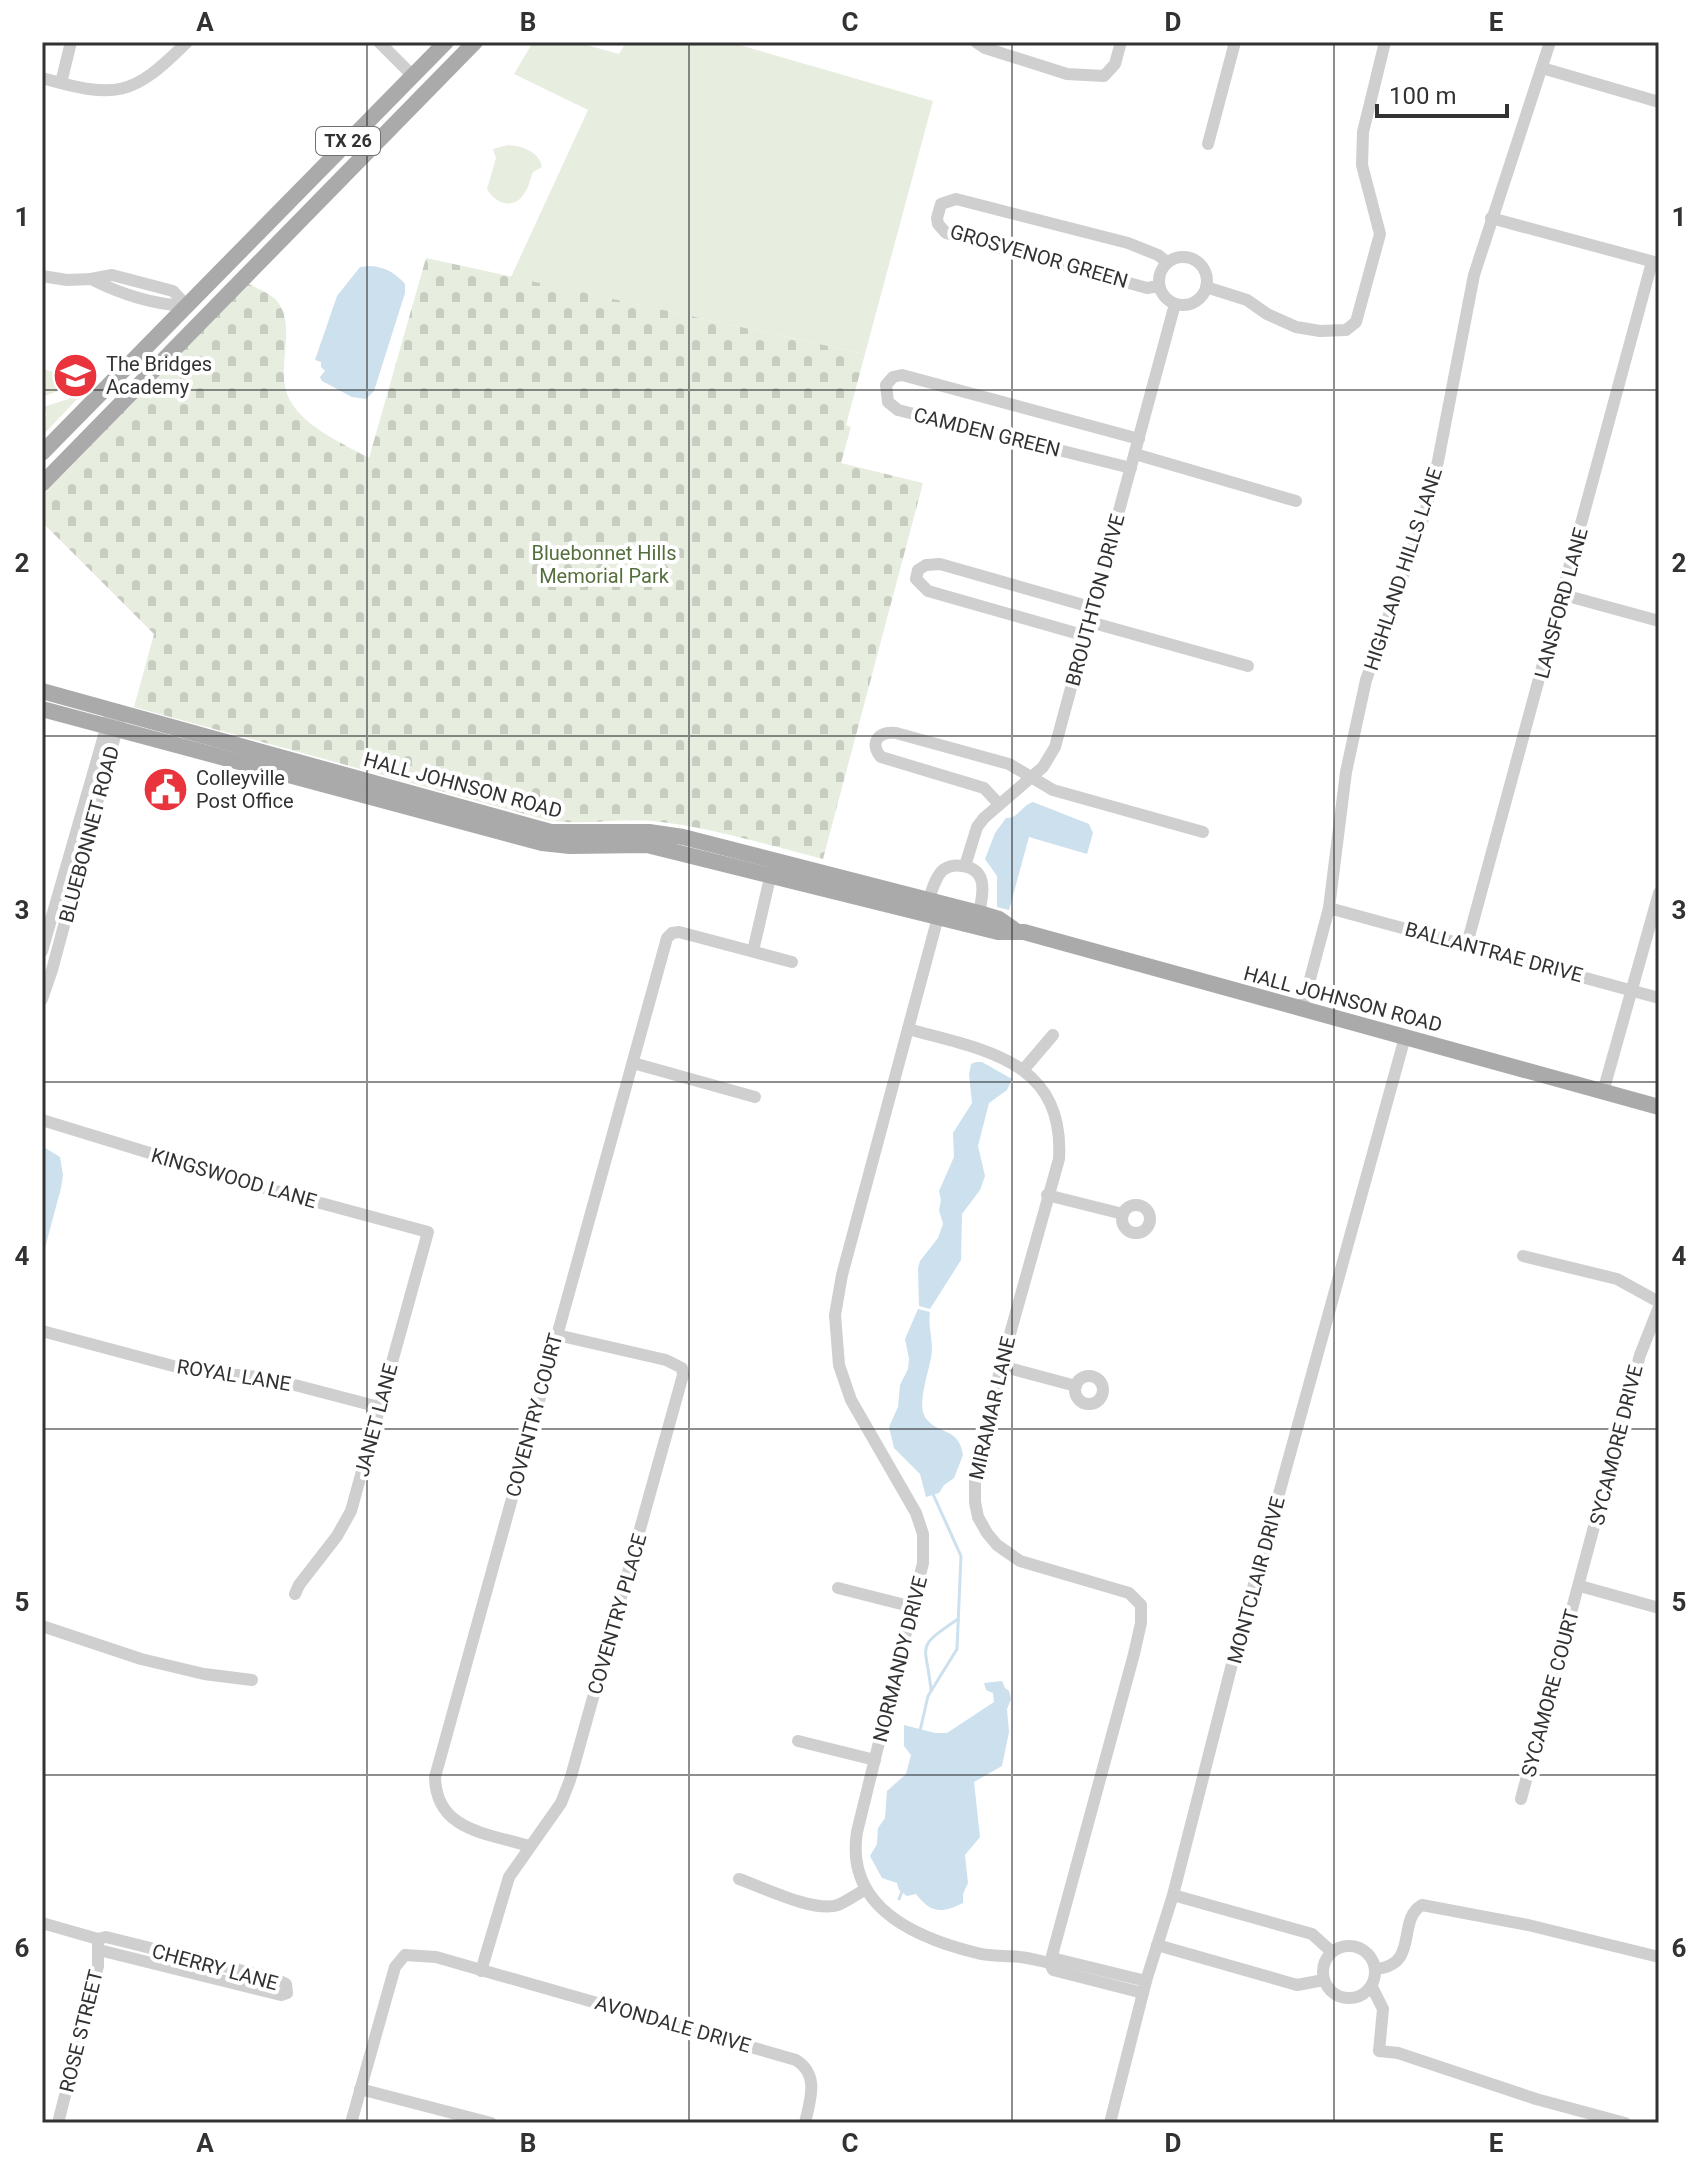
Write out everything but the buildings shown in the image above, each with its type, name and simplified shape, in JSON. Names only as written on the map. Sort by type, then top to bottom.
[{"type":"main road","name":"TX 26","points":[[42,453],[446,42]]},
{"type":"main road","name":"TX 26","points":[[42,484],[475,42]]},
{"type":"main road","points":[[187,306],[202,321]]},
{"type":"main road","name":"HALL JOHNSON ROAD","points":[[46,695],[114,720]]},
{"type":"main road","name":"HALL JOHNSON ROAD","points":[[42,709],[114,720],[551,832],[649,832],[683,837],[772,868],[938,917],[998,932],[1016,931],[1659,1107]]},
{"type":"main road","name":"HALL JOHNSON ROAD","points":[[772,868],[929,899],[999,919],[1016,931]]},
{"type":"street","points":[[61,83],[71,42]]},
{"type":"street","points":[[42,78],[97,92],[130,88],[153,75],[187,42]]},
{"type":"street","points":[[379,42],[413,76]]},
{"type":"street","points":[[976,42],[985,48],[1067,74],[1104,76],[1115,64],[1121,42]]},
{"type":"street","points":[[1208,144],[1235,42]]},
{"type":"street","points":[[1206,287],[1247,300],[1267,314],[1296,327],[1320,331],[1346,330],[1356,322],[1380,234],[1362,165],[1363,132],[1385,42]]},
{"type":"street","name":"HIGHLAND HILLS LANE","points":[[1302,1009],[1329,908],[1353,737],[1366,680],[1425,513],[1474,275],[1550,42]]},
{"type":"street","points":[[1542,68],[1659,102]]},
{"type":"street","name":"GROSVENOR GREEN","points":[[1159,286],[1147,288],[946,233],[938,224],[938,210],[941,204],[956,199],[1128,243],[1167,262]]},
{"type":"street","points":[[1491,218],[1656,263]]},
{"type":"street","points":[[1177,257],[1195,259],[1206,273],[1206,287],[1200,298],[1192,303],[1175,304],[1167,299],[1159,286],[1159,275],[1167,262],[1177,257]]},
{"type":"street","name":"LANSFORD LANE","points":[[1467,944],[1656,263]]},
{"type":"street","points":[[42,276],[67,280],[112,275],[173,291],[187,306]]},
{"type":"street","points":[[91,279],[133,296],[168,305],[187,306]]},
{"type":"street","points":[[133,296],[136,281]]},
{"type":"street","name":"BROUTHTON DRIVE","points":[[965,866],[977,827],[1043,767],[1055,747],[1175,304]]},
{"type":"street","name":"CAMDEN GREEN","points":[[1133,461],[898,410],[888,402],[886,385],[893,377],[902,375],[1139,439]]},
{"type":"street","points":[[1133,461],[1296,501]]},
{"type":"street","points":[[1086,636],[928,591],[916,579],[918,570],[926,565],[940,564],[1094,608]]},
{"type":"street","points":[[1564,595],[1659,621]]},
{"type":"street","points":[[1090,622],[1248,666]]},
{"type":"street","name":"BLUEBONNET ROAD","points":[[42,951],[68,858],[114,720]]},
{"type":"street","name":"BLUEBONNET ROAD","points":[[42,999],[45,976],[81,863],[114,720]]},
{"type":"street","points":[[999,804],[984,788],[881,757],[874,743],[878,736],[896,733],[1009,764],[1053,790],[1203,832]]},
{"type":"street","points":[[68,858],[81,863]]},
{"type":"street","points":[[929,899],[943,870],[965,866],[978,872],[982,881],[984,890],[979,913]]},
{"type":"street","points":[[772,868],[753,951],[792,962]]},
{"type":"street","points":[[1603,1092],[1659,893]]},
{"type":"street","name":"BALLANTRAE DRIVE","points":[[1329,908],[1659,998]]},
{"type":"street","name":"NORMANDY DRIVE","points":[[938,917],[842,1275],[835,1315],[839,1365],[851,1400],[916,1513],[923,1534],[923,1563],[855,1845],[860,1877],[886,1915],[951,1945],[979,1954],[1053,1961],[1053,1970],[1144,1987]]},
{"type":"street","name":"COVENTRY COURT","points":[[529,1846],[449,1818],[435,1795],[435,1777],[667,938],[675,932],[753,951]]},
{"type":"street","name":"MIRAMAR LANE","points":[[908,1029],[991,1052],[1024,1069],[1038,1082],[1047,1097],[1058,1126],[1059,1159],[1001,1366],[973,1489],[978,1517],[997,1545],[1020,1561],[1129,1593],[1138,1599],[1142,1609],[1134,1654],[1053,1961]]},
{"type":"street","points":[[1024,1069],[1053,1035]]},
{"type":"street","name":"MONTCLAIR DRIVE","points":[[1110,2123],[1144,1987],[1173,1895],[1232,1664],[1405,1037]]},
{"type":"street","points":[[633,1063],[755,1097]]},
{"type":"street","name":"KINGSWOOD LANE","points":[[42,1120],[254,1185],[428,1232]]},
{"type":"street","points":[[1047,1195],[1123,1214]]},
{"type":"street","name":"JANET LANE","points":[[295,1594],[345,1525],[428,1232]]},
{"type":"street","points":[[1523,1256],[1617,1279],[1659,1304]]},
{"type":"street","name":"SYCAMORE DRIVE","points":[[1580,1586],[1640,1355],[1659,1304]]},
{"type":"street","name":"ROYAL LANE","points":[[42,1331],[192,1371],[268,1378],[379,1407]]},
{"type":"street","name":"COVENTRY PLACE","points":[[481,1971],[509,1877],[561,1803],[570,1780],[683,1375],[682,1368],[666,1360],[557,1335]]},
{"type":"street","points":[[1001,1366],[1076,1386]]},
{"type":"street","points":[[1580,1586],[1659,1608]]},
{"type":"street","name":"SYCAMORE COURT","points":[[1521,1799],[1580,1586]]},
{"type":"street","points":[[838,1588],[913,1607]]},
{"type":"street","points":[[42,1626],[141,1659],[204,1674],[252,1680]]},
{"type":"street","points":[[798,1741],[875,1760]]},
{"type":"street","points":[[739,1879],[797,1900],[826,1906],[838,1905],[866,1889]]},
{"type":"street","points":[[1173,1895],[1312,1934],[1332,1952]]},
{"type":"street","points":[[1376,1969],[1395,1964],[1403,1950],[1414,1912],[1422,1905],[1528,1925],[1659,1957]]},
{"type":"street","name":"CHERRY LANE","points":[[42,1923],[98,1944],[106,1937],[115,1947],[281,1995],[287,1993],[286,1984],[276,1979],[115,1947]]},
{"type":"street","name":"ROSE STREET","points":[[58,2123],[98,1966],[98,1944]]},
{"type":"street","points":[[1157,1945],[1297,1985],[1324,1980]]},
{"type":"street","points":[[1342,1947],[1359,1948],[1372,1958],[1376,1969],[1372,1987],[1350,1999],[1334,1994],[1324,1980],[1324,1965],[1332,1952],[1342,1947]]},
{"type":"street","name":"AVONDALE DRIVE","points":[[360,2089],[397,1961],[405,1955],[424,1955],[612,2005],[796,2060],[803,2064],[812,2082],[805,2123]]},
{"type":"street","points":[[1372,1987],[1383,2009],[1379,2051],[1398,2053],[1536,2099],[1625,2123]]},
{"type":"street","points":[[351,2123],[360,2089],[491,2123]]},
{"type":"green space","points":[[533,42],[576,42],[619,54],[626,42],[729,42],[933,101],[865,354],[511,277],[588,110],[514,74]]},
{"type":"green space","points":[[508,145],[534,153],[542,167],[533,172],[521,198],[505,203],[487,189],[496,158],[493,149]]},
{"type":"green space","name":"Bluebonnet Hills Memorial Park","points":[[426,258],[865,354],[846,425],[851,427],[841,463],[923,483],[823,859],[738,837],[653,821],[547,820],[134,707],[154,634],[42,522],[42,496],[247,283],[274,298],[281,308],[286,331],[284,382],[293,405],[322,432],[369,458]]},
{"type":"green space","points":[[42,369],[75,377],[77,384],[42,397]]},
{"type":"green space","points":[[81,395],[42,436],[42,417],[47,415],[43,407]]},
{"type":"water","points":[[370,266],[394,274],[405,284],[405,293],[374,391],[366,399],[352,397],[322,381],[320,377],[325,371],[321,362],[315,360],[337,296],[360,267]]},
{"type":"water","points":[[1033,802],[1089,824],[1093,833],[1087,854],[1029,837],[1009,910],[997,907],[997,876],[985,859],[995,833],[1006,818]]},
{"type":"water","points":[[982,1062],[1012,1079],[1007,1090],[989,1103],[978,1146],[985,1176],[980,1190],[962,1214],[961,1260],[930,1309],[919,1306],[918,1268],[938,1238],[943,1224],[939,1191],[954,1157],[953,1133],[972,1103],[969,1074],[971,1064]]},
{"type":"water","points":[[42,1146],[60,1157],[63,1175],[42,1259]]},
{"type":"water","points":[[918,1309],[930,1312],[931,1356],[922,1402],[925,1417],[957,1439],[963,1455],[954,1478],[939,1493],[926,1497],[920,1474],[894,1448],[889,1427],[898,1407],[900,1385],[908,1369],[905,1339]]},
{"type":"water","points":[[1002,1681],[1011,1699],[1007,1709],[1009,1732],[1002,1766],[974,1782],[980,1837],[965,1855],[968,1883],[963,1903],[937,1910],[916,1894],[907,1896],[899,1890],[897,1883],[882,1878],[870,1856],[877,1844],[878,1828],[885,1818],[887,1791],[906,1774],[911,1755],[904,1746],[904,1725],[947,1733],[994,1702],[993,1693],[986,1690],[984,1683]]},
{"type":"waterway","points":[[920,1731],[928,1696],[957,1649],[961,1556],[933,1494]]},
{"type":"waterway","points":[[931,1690],[926,1648],[935,1636],[958,1619]]},
{"type":"waterway","points":[[899,1899],[903,1889]]},
{"type":"place","name":"The Bridges Academy","points":[[75,375]]},
{"type":"place","name":"Colleyville Post Office","points":[[165,790]]}]
